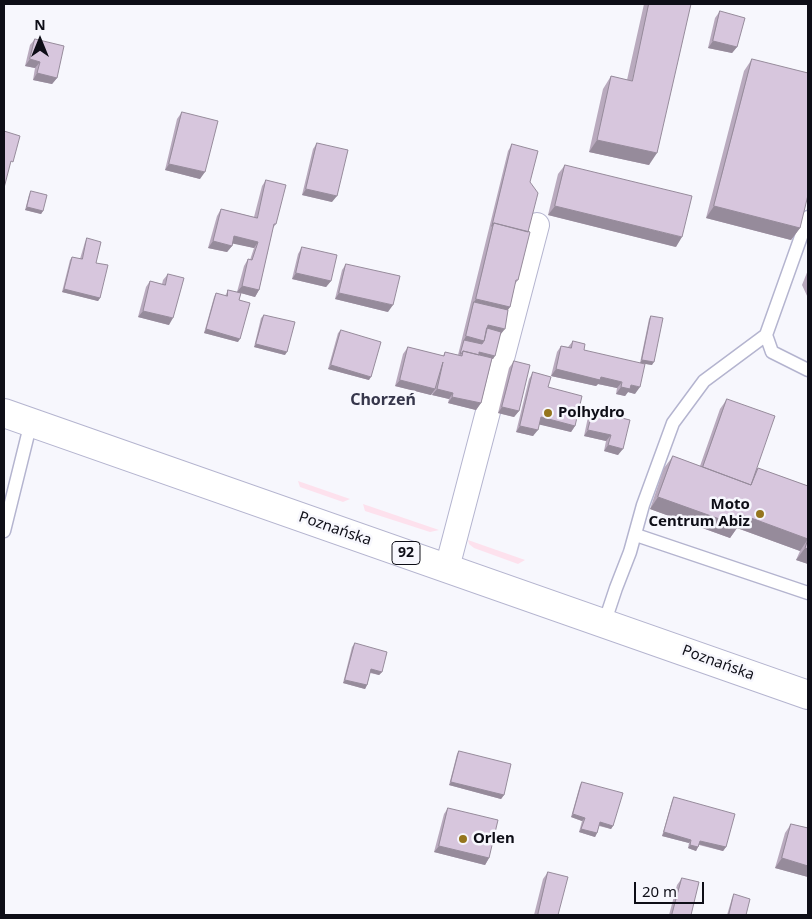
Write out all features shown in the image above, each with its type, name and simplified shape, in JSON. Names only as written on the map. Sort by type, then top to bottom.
[{"type":"main road","name":"Poznańska","points":[[4,413],[808,695]]},
{"type":"street","points":[[447,568],[537,225]]},
{"type":"lane","points":[[604,624],[636,535],[643,505],[674,423],[704,381],[766,335],[808,217]]},
{"type":"lane","points":[[766,335],[772,352],[808,370]]},
{"type":"lane","points":[[4,531],[31,422]]},
{"type":"lane","points":[[636,535],[808,593]]},
{"type":"shaded area","points":[[298,481],[350,499],[343,502],[300,487]]},
{"type":"shaded area","points":[[363,504],[439,530],[430,532],[365,511]]},
{"type":"shaded area","points":[[468,540],[525,560],[518,564],[474,548],[469,544]]},
{"type":"building","points":[[649,4],[691,4],[657,153],[597,140],[611,76],[632,81]]},
{"type":"building","points":[[720,11],[745,18],[737,47],[713,41]]},
{"type":"building","points":[[35,39],[64,46],[57,78],[37,73],[40,62],[30,59]]},
{"type":"building","points":[[752,59],[808,73],[808,195],[800,228],[714,206]]},
{"type":"building","points":[[182,112],[218,121],[205,172],[169,164]]},
{"type":"building","points":[[4,131],[20,136],[4,188]]},
{"type":"building","points":[[317,143],[348,150],[337,196],[306,189]]},
{"type":"building","points":[[512,144],[538,151],[530,182],[538,193],[528,232],[494,223],[492,226]]},
{"type":"building","points":[[565,165],[692,196],[682,237],[555,206]]},
{"type":"building","points":[[266,180],[286,185],[276,224],[274,224],[259,290],[242,286],[248,259],[252,260],[258,242],[234,236],[232,246],[213,241],[221,209],[257,218]]},
{"type":"building","points":[[31,191],[47,195],[43,211],[27,207]]},
{"type":"building","points":[[494,223],[530,232],[510,307],[476,299]]},
{"type":"building","points":[[87,238],[101,242],[96,263],[108,265],[100,298],[64,289],[72,257],[82,259]]},
{"type":"building","points":[[302,247],[337,255],[331,281],[296,273]]},
{"type":"building","points":[[346,264],[400,276],[393,305],[339,293]]},
{"type":"building","points":[[168,274],[184,278],[173,318],[143,311],[150,281],[165,285]]},
{"type":"building","points":[[228,290],[241,293],[239,300],[250,303],[240,339],[206,329],[216,293],[227,296]]},
{"type":"building","points":[[474,302],[508,310],[505,329],[488,325],[484,341],[466,336]]},
{"type":"building","points":[[264,315],[295,322],[287,352],[256,344]]},
{"type":"building","points":[[651,316],[663,318],[654,362],[642,360]]},
{"type":"building","points":[[487,328],[501,332],[495,356],[463,351],[460,354],[464,340],[482,344]]},
{"type":"building","points":[[341,330],[381,342],[371,377],[331,365]]},
{"type":"building","points":[[573,341],[585,344],[584,350],[645,364],[640,387],[631,385],[630,389],[621,387],[622,382],[601,377],[600,380],[556,369],[561,346],[571,348]]},
{"type":"building","points":[[408,347],[444,356],[445,352],[462,356],[463,351],[492,358],[481,403],[452,397],[453,393],[437,389],[443,362],[435,389],[400,380]]},
{"type":"building","points":[[514,361],[530,365],[519,411],[502,407]]},
{"type":"building","name":"Polhydro","points":[[533,372],[551,377],[548,387],[582,396],[575,426],[541,417],[538,430],[520,426]]},
{"type":"building","points":[[727,399],[775,416],[751,485],[703,467]]},
{"type":"building","points":[[593,411],[630,420],[623,449],[608,445],[611,435],[588,430]]},
{"type":"building","points":[[673,456],[751,485],[758,468],[808,486],[808,539],[743,515],[739,526],[658,497]]},
{"type":"building","points":[[355,643],[387,652],[382,672],[371,669],[367,685],[345,680]]},
{"type":"building","points":[[459,751],[511,764],[504,795],[451,782]]},
{"type":"building","points":[[582,782],[623,793],[613,826],[600,822],[597,833],[581,829],[585,818],[573,814]]},
{"type":"building","points":[[674,797],[735,814],[726,847],[700,841],[698,847],[690,845],[691,840],[664,832]]},
{"type":"building","points":[[448,808],[498,820],[489,858],[439,846]]},
{"type":"building","points":[[791,824],[808,828],[808,866],[782,858]]},
{"type":"building","points":[[548,872],[568,877],[558,915],[538,915]]},
{"type":"building","points":[[682,878],[699,882],[691,915],[672,915]]},
{"type":"building","points":[[734,894],[750,899],[746,915],[729,915]]},
{"type":"place","name":"Polhydro","points":[[548,413]]},
{"type":"place","name":"Moto Centrum Abiz","points":[[760,514]]},
{"type":"place","name":"Orlen","points":[[463,839]]},
{"type":"district","name":"Chorzeń","points":[[383,400]]}]
